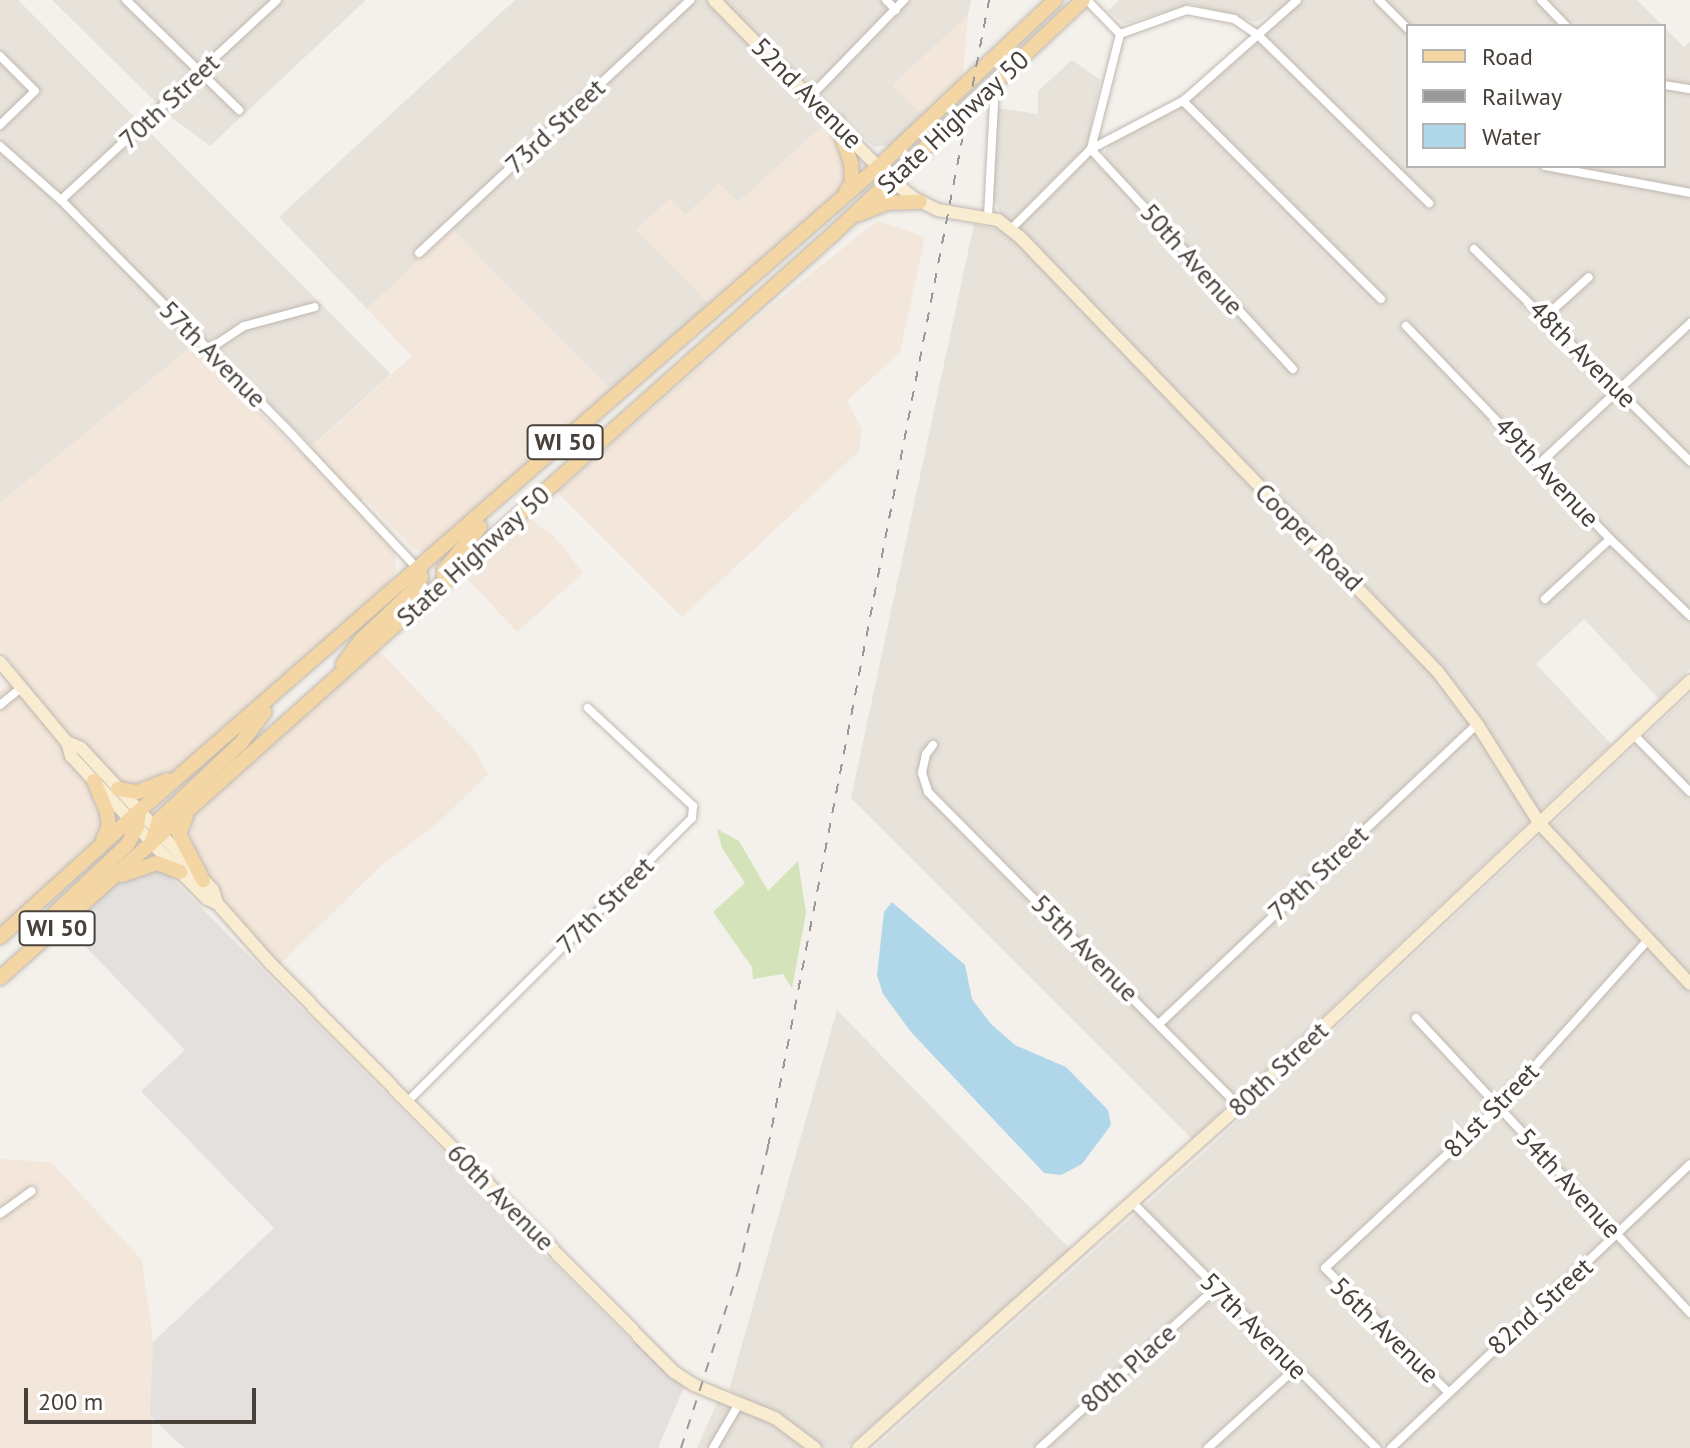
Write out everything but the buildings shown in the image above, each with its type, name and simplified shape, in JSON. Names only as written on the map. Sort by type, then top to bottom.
[{"type":"main road","name":"State Highway 50","points":[[0,937],[879,166],[1055,0]]},
{"type":"main road","name":"State Highway 50","points":[[0,978],[114,877],[155,835],[190,809],[851,217],[1085,0]]},
{"type":"main road","points":[[891,180],[896,165],[941,120],[959,92]]},
{"type":"main road","points":[[837,122],[851,163],[852,182],[845,195]]},
{"type":"main road","points":[[805,258],[838,216],[879,178],[879,166]]},
{"type":"main road","points":[[851,217],[886,203],[920,202]]},
{"type":"main road","points":[[678,371],[718,319],[720,305]]},
{"type":"main road","points":[[444,583],[444,570],[453,556],[529,474]]},
{"type":"main road","points":[[323,690],[361,640],[416,588],[421,577],[419,570]]},
{"type":"main road","points":[[155,835],[169,809],[241,743],[276,694]]},
{"type":"main road","points":[[118,789],[146,790],[189,770]]},
{"type":"main road","points":[[94,781],[107,812],[109,826],[99,848]]},
{"type":"main road","points":[[190,809],[179,834],[203,880]]},
{"type":"main road","points":[[20,961],[55,913],[107,867],[135,819]]},
{"type":"main road","points":[[114,877],[151,863],[180,872]]},
{"type":"street","points":[[126,0],[239,110]]},
{"type":"street","name":"70th Street","points":[[61,200],[277,0]]},
{"type":"street","name":"73rd Street","points":[[419,253],[690,0]]},
{"type":"street","name":"52nd Avenue","points":[[714,0],[891,180],[920,202],[949,213],[988,217]]},
{"type":"street","points":[[886,0],[896,10]]},
{"type":"street","points":[[811,96],[904,0]]},
{"type":"street","points":[[1085,0],[1120,34]]},
{"type":"street","points":[[1011,229],[1091,149],[1183,101],[1297,0]]},
{"type":"street","points":[[1379,0],[1406,27]]},
{"type":"street","points":[[1541,0],[1564,24]]},
{"type":"street","points":[[1120,34],[1187,10],[1234,19],[1258,35],[1429,203]]},
{"type":"street","points":[[1091,149],[1120,34]]},
{"type":"street","points":[[0,56],[35,91],[0,125]]},
{"type":"street","points":[[988,217],[995,83]]},
{"type":"street","points":[[1666,85],[1690,89]]},
{"type":"street","points":[[1183,101],[1381,299]]},
{"type":"street","name":"57th Avenue","points":[[0,146],[61,200],[419,570]]},
{"type":"street","name":"50th Avenue","points":[[1091,149],[1293,369]]},
{"type":"street","points":[[1556,168],[1690,193]]},
{"type":"street","name":"Cooper Road","points":[[988,217],[1011,229],[1378,606],[1442,678],[1477,724],[1540,824],[1690,984]]},
{"type":"street","name":"48th Avenue","points":[[1474,249],[1690,461]]},
{"type":"street","points":[[1545,317],[1589,277]]},
{"type":"street","points":[[208,350],[240,328],[315,307]]},
{"type":"street","points":[[1539,464],[1690,323]]},
{"type":"street","name":"49th Avenue","points":[[1406,326],[1610,539],[1690,616]]},
{"type":"street","points":[[1545,599],[1610,539]]},
{"type":"street","name":"60th Avenue","points":[[0,662],[67,742],[71,756],[94,781],[213,890],[217,903],[271,964],[674,1372],[694,1385],[775,1418],[815,1448]]},
{"type":"street","name":"80th Street","points":[[858,1448],[1239,1106],[1690,681]]},
{"type":"street","points":[[0,705],[21,688]]},
{"type":"street","name":"77th Street","points":[[407,1102],[692,818],[693,806],[588,708]]},
{"type":"street","name":"79th Street","points":[[1160,1023],[1477,724]]},
{"type":"street","points":[[1633,734],[1690,792]]},
{"type":"street","name":"60th Avenue","points":[[67,742],[81,748],[118,789],[135,819]]},
{"type":"street","name":"55th Avenue","points":[[933,745],[926,754],[922,773],[928,792],[1239,1106]]},
{"type":"street","name":"60th Avenue","points":[[155,835],[180,872],[207,899],[217,903]]},
{"type":"street","name":"81st Street","points":[[1325,1268],[1499,1106],[1647,941]]},
{"type":"street","name":"54th Avenue","points":[[1416,1018],[1690,1313]]},
{"type":"street","name":"82nd Street","points":[[1391,1448],[1447,1391],[1618,1236],[1690,1164]]},
{"type":"street","points":[[0,1214],[32,1191]]},
{"type":"street","name":"57th Avenue","points":[[1133,1203],[1376,1448]]},
{"type":"street","name":"56th Avenue","points":[[1325,1268],[1447,1391]]},
{"type":"street","name":"80th Place","points":[[1040,1448],[1216,1288]]},
{"type":"street","points":[[1208,1448],[1296,1368]]},
{"type":"street","points":[[713,1448],[740,1402]]},
{"type":"shaded area","points":[[0,0],[18,0],[391,374],[312,446],[203,337],[0,503]]},
{"type":"shaded area","points":[[52,0],[366,0],[210,146],[171,117]]},
{"type":"shaded area","points":[[515,0],[971,0],[968,15],[893,85],[923,116],[890,145],[874,147],[836,114],[738,202],[685,215],[670,199],[637,229],[710,305],[612,391],[447,224],[414,253],[420,259],[367,309],[279,217]]},
{"type":"shaded area","points":[[1119,0],[1637,0],[1661,24],[1406,24],[1406,168],[1666,168],[1666,29],[1684,47],[1690,42],[1690,669],[1659,699],[1584,619],[1536,664],[1611,744],[1192,1139],[851,798],[974,224],[995,229],[1001,214],[991,196],[998,108],[1038,114],[1038,91],[1072,60],[1100,80],[1087,147],[1089,156],[1106,174],[1111,169],[1104,154],[1109,144],[1191,98],[1282,18],[1276,11],[1256,22],[1191,4],[1125,24],[1108,11]]},
{"type":"shaded area","points":[[968,15],[962,80],[923,116],[892,85]]},
{"type":"shaded area","points":[[828,121],[855,151],[860,172],[710,305],[636,230],[670,198],[685,215],[719,183],[738,202]]},
{"type":"shaded area","points":[[877,221],[925,237],[900,352],[847,401],[862,429],[859,451],[682,617],[557,492],[767,309]]},
{"type":"shaded area","points":[[452,229],[612,391],[429,553],[414,549],[364,498],[356,506],[395,552],[396,571],[381,594],[140,801],[135,803],[82,753],[73,760],[93,784],[113,830],[0,929],[0,691],[20,673],[0,649],[0,503],[192,346],[303,455],[412,356],[367,309]]},
{"type":"shaded area","points":[[528,518],[554,536],[583,573],[517,632],[466,577]]},
{"type":"shaded area","points":[[377,649],[474,749],[488,774],[439,822],[381,866],[279,965],[189,870],[192,814]]},
{"type":"shaded area","points":[[1690,694],[1690,1448],[874,1448],[1208,1149]]},
{"type":"shaded area","points":[[161,867],[632,1342],[635,1340],[684,1387],[658,1448],[184,1448],[150,1416],[153,1342],[274,1228],[141,1091],[185,1050],[63,923],[113,880]]},
{"type":"shaded area","points":[[837,1010],[1070,1249],[846,1448],[823,1448],[788,1421],[729,1390]]},
{"type":"shaded area","points":[[0,1159],[51,1162],[142,1260],[153,1342],[152,1448],[0,1448]]},
{"type":"shaded area","points":[[718,1400],[761,1417],[807,1448],[697,1448]]},
{"type":"green space","points":[[717,829],[739,841],[768,891],[798,861],[806,913],[792,988],[783,974],[753,979],[752,967],[713,912],[745,883],[722,848]]},
{"type":"water","points":[[892,902],[965,965],[972,999],[991,1024],[1015,1045],[1066,1067],[1108,1110],[1111,1125],[1082,1164],[1061,1175],[1044,1173],[911,1032],[883,994],[877,975],[884,912]]},
{"type":"railway","points":[[681,1448],[738,1272],[768,1147],[989,0]]}]
